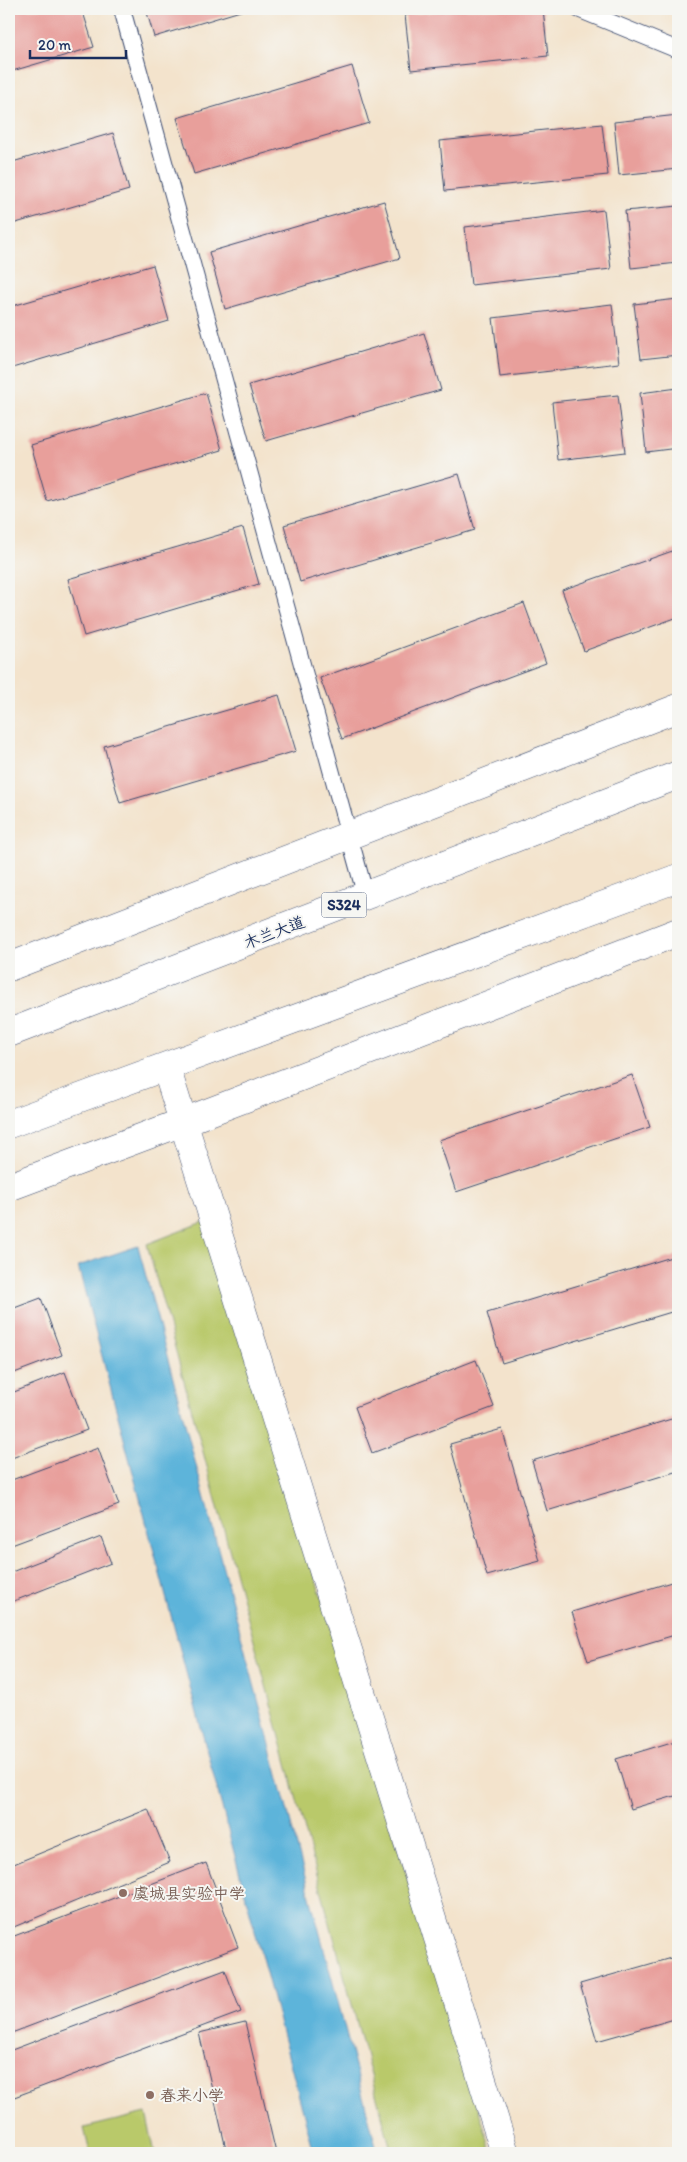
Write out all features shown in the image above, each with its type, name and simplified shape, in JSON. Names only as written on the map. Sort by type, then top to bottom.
[{"type":"main road","points":[[9,967],[678,708]]},
{"type":"main road","name":"木兰大道","points":[[9,1032],[366,897],[678,775]]},
{"type":"main road","points":[[9,1124],[678,878]]},
{"type":"main road","points":[[9,1187],[678,932]]},
{"type":"main road","points":[[166,1067],[505,2153]]},
{"type":"lane","points":[[122,9],[366,897]]},
{"type":"lane","points":[[578,9],[678,50]]},
{"type":"green space","points":[[206,1221],[492,2153],[392,2153],[147,1244]]},
{"type":"green space","points":[[146,2113],[155,2153],[90,2153],[84,2128]]},
{"type":"water","points":[[138,1246],[378,2153],[314,2153],[78,1266]]},
{"type":"building","points":[[17,9],[82,9],[94,47],[9,72],[9,11]]},
{"type":"building","points":[[146,9],[247,9],[154,37]]},
{"type":"building","points":[[461,9],[543,9],[548,56],[411,70],[405,15]]},
{"type":"building","points":[[352,66],[369,123],[194,174],[177,118]]},
{"type":"building","points":[[678,115],[678,169],[619,175],[614,122]]},
{"type":"building","points":[[602,124],[608,175],[445,191],[440,141]]},
{"type":"building","points":[[113,133],[129,190],[9,225],[9,163]]},
{"type":"building","points":[[384,201],[400,258],[225,309],[209,252]]},
{"type":"building","points":[[678,206],[678,263],[631,268],[625,211]]},
{"type":"building","points":[[604,210],[611,269],[471,285],[465,227]]},
{"type":"building","points":[[153,265],[169,321],[9,369],[9,307]]},
{"type":"building","points":[[678,299],[678,355],[641,359],[634,304]]},
{"type":"building","points":[[612,304],[619,363],[500,377],[493,318]]},
{"type":"building","points":[[424,333],[441,390],[266,441],[249,385]]},
{"type":"building","points":[[678,388],[678,448],[646,452],[640,393]]},
{"type":"building","points":[[206,393],[222,450],[47,501],[31,445]]},
{"type":"building","points":[[618,395],[625,452],[558,460],[552,402]]},
{"type":"building","points":[[459,474],[475,530],[300,582],[284,525]]},
{"type":"building","points":[[243,528],[259,584],[84,636],[68,579]]},
{"type":"building","points":[[678,549],[678,617],[584,651],[562,590]]},
{"type":"building","points":[[524,603],[546,663],[342,739],[320,678]]},
{"type":"building","points":[[279,695],[296,751],[120,803],[104,746]]},
{"type":"building","points":[[632,1075],[650,1127],[456,1192],[439,1140]]},
{"type":"building","points":[[678,1255],[678,1310],[502,1363],[487,1313]]},
{"type":"building","points":[[41,1298],[62,1355],[9,1375],[9,1310]]},
{"type":"building","points":[[476,1360],[494,1407],[372,1453],[355,1407]]},
{"type":"building","points":[[65,1372],[87,1430],[9,1459],[9,1394]]},
{"type":"building","points":[[678,1417],[678,1471],[547,1511],[532,1461]]},
{"type":"building","points":[[502,1429],[540,1561],[487,1576],[450,1444]]},
{"type":"building","points":[[98,1448],[119,1505],[9,1546],[9,1481]]},
{"type":"building","points":[[101,1537],[111,1563],[9,1603],[9,1573]]},
{"type":"building","points":[[678,1580],[678,1634],[588,1661],[572,1612]]},
{"type":"building","points":[[678,1740],[678,1795],[631,1809],[616,1759]]},
{"type":"building","points":[[148,1809],[170,1862],[9,1929],[9,1866]]},
{"type":"building","points":[[206,1863],[238,1947],[9,2034],[9,1938]]},
{"type":"building","points":[[678,1956],[678,2018],[597,2041],[580,1984]]},
{"type":"building","points":[[225,1970],[241,2012],[9,2099],[9,2051]]},
{"type":"building","points":[[245,2022],[276,2153],[227,2153],[199,2033]]},
{"type":"place","name":"虞城县实验中学","points":[[123,1893]]},
{"type":"place","name":"春来小学","points":[[150,2095]]}]
